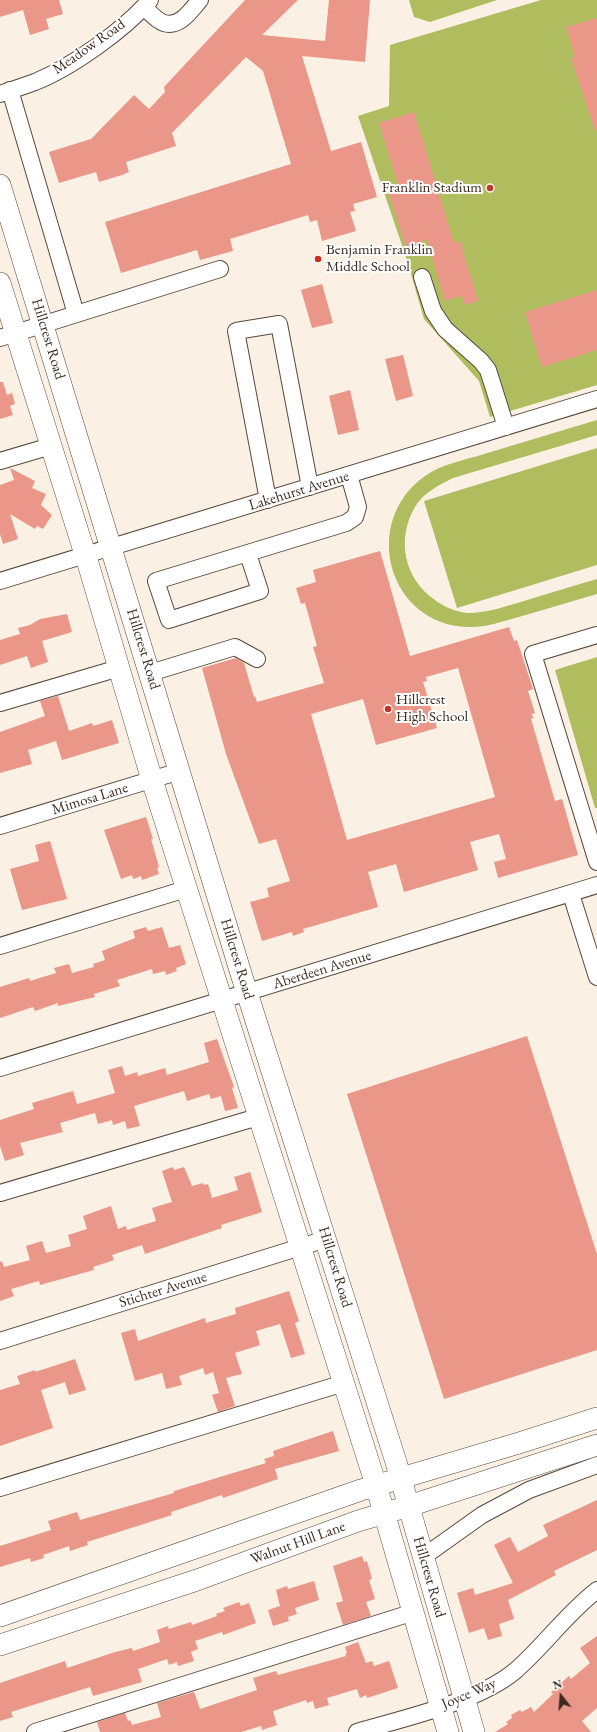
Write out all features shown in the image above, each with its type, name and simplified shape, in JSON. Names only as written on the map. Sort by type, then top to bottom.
[{"type":"main road","name":"Hillcrest Road","points":[[0,185],[44,324],[247,993],[326,1239],[409,1506],[474,1732]]},
{"type":"main road","name":"Hillcrest Road","points":[[0,283],[8,336],[51,446],[152,780],[221,1001],[376,1485],[448,1732]]},
{"type":"main road","name":"Walnut Hill Lane","points":[[0,1616],[400,1477],[519,1443],[597,1418]]},
{"type":"main road","name":"Walnut Hill Lane","points":[[0,1644],[198,1580],[358,1521],[597,1445]]},
{"type":"street","points":[[147,4],[163,23],[173,24],[181,20],[200,0]]},
{"type":"street","name":"Meadow Road","points":[[5,92],[36,82],[73,62],[112,35],[147,4]]},
{"type":"street","points":[[5,92],[76,314]]},
{"type":"street","points":[[8,336],[220,269]]},
{"type":"street","points":[[422,277],[433,311],[445,329],[481,361],[488,370],[506,427]]},
{"type":"street","points":[[268,500],[236,331],[279,324],[310,487]]},
{"type":"street","name":"Lakehurst Avenue","points":[[0,581],[597,399]]},
{"type":"street","points":[[0,461],[51,446]]},
{"type":"street","points":[[248,554],[260,591],[169,620],[156,581],[346,523],[355,517],[358,507],[349,475]]},
{"type":"street","points":[[597,635],[533,654],[594,838],[597,862]]},
{"type":"street","points":[[150,672],[235,647],[257,659]]},
{"type":"street","points":[[0,703],[119,668]]},
{"type":"street","name":"Mimosa Lane","points":[[0,826],[180,771]]},
{"type":"street","name":"Aberdeen Avenue","points":[[0,1068],[597,886]]},
{"type":"street","points":[[0,946],[186,888]]},
{"type":"street","points":[[571,894],[597,977]]},
{"type":"street","points":[[0,1193],[258,1117]]},
{"type":"street","name":"Stichter Avenue","points":[[0,1341],[326,1239]]},
{"type":"street","points":[[0,1488],[344,1382]]},
{"type":"street","points":[[423,1557],[482,1514],[529,1490],[597,1465]]},
{"type":"street","name":"Joyce Way","points":[[357,1732],[464,1699],[489,1688],[514,1671],[580,1603],[597,1590]]},
{"type":"street","points":[[35,1732],[414,1612]]},
{"type":"green space","points":[[409,0],[497,0],[430,22],[414,17]]},
{"type":"green space","name":"Franklin Stadium","points":[[541,0],[597,0],[597,385],[490,417],[479,381],[424,319],[407,260],[358,116],[389,106],[390,45]]},
{"type":"green space","points":[[597,420],[597,435],[453,478],[432,490],[418,502],[409,519],[405,545],[406,558],[410,570],[424,591],[439,603],[459,612],[475,613],[497,609],[597,579],[597,594],[500,622],[474,627],[441,622],[418,609],[402,590],[392,568],[389,543],[393,519],[405,496],[425,476],[446,465]]},
{"type":"green space","points":[[597,448],[597,565],[457,608],[424,501]]},
{"type":"green space","points":[[597,657],[597,808],[595,808],[555,670]]},
{"type":"building","points":[[0,0],[59,0],[63,14],[46,19],[49,29],[30,35],[23,10],[0,17]]},
{"type":"building","points":[[245,0],[298,0],[262,35],[325,41],[329,0],[370,0],[365,62],[302,56],[331,151],[361,142],[377,197],[353,204],[355,211],[350,212],[356,231],[322,241],[317,220],[310,222],[308,215],[230,239],[233,251],[200,260],[197,250],[121,273],[105,222],[291,164],[263,71],[246,57],[172,133],[176,146],[126,162],[129,172],[122,175],[99,182],[96,172],[59,183],[49,152],[91,139],[134,95],[149,109],[165,92],[164,87]]},
{"type":"building","points":[[597,18],[597,131],[595,131],[571,58],[575,57],[566,27]]},
{"type":"building","points":[[414,112],[454,243],[460,241],[478,301],[465,305],[462,296],[445,301],[427,240],[406,247],[387,188],[398,184],[379,123]]},
{"type":"building","points":[[322,284],[333,323],[312,328],[301,290]]},
{"type":"building","points":[[597,290],[597,350],[542,367],[525,312]]},
{"type":"building","points":[[403,355],[413,396],[396,401],[385,359]]},
{"type":"building","points":[[0,382],[3,382],[7,395],[12,393],[15,404],[10,406],[13,415],[0,419]]},
{"type":"building","points":[[350,390],[359,430],[338,435],[329,396]]},
{"type":"building","points":[[10,468],[35,481],[32,488],[46,494],[41,505],[52,515],[43,529],[37,526],[35,529],[10,514],[18,539],[3,544],[0,534],[0,485],[14,480]]},
{"type":"building","points":[[380,551],[410,656],[509,627],[514,641],[517,640],[533,689],[528,691],[535,713],[532,714],[533,718],[531,719],[555,801],[562,799],[578,855],[498,878],[494,862],[506,859],[499,834],[470,842],[478,870],[404,892],[396,864],[368,872],[378,907],[303,929],[304,932],[293,936],[292,932],[262,941],[250,902],[269,897],[267,888],[290,881],[276,839],[259,844],[226,754],[202,668],[236,658],[244,663],[254,697],[255,696],[257,702],[324,683],[313,647],[317,646],[305,603],[301,604],[296,588],[316,582],[313,570]],"holes":[[[458,668],[495,797],[347,840],[311,714],[363,699],[376,745],[437,728],[423,682],[427,681],[426,677]]]},
{"type":"building","points":[[67,614],[72,632],[42,641],[48,662],[31,668],[27,656],[0,665],[0,640],[20,634],[18,628],[30,625],[40,619]]},
{"type":"building","points":[[58,696],[69,731],[92,723],[93,726],[112,720],[119,743],[62,760],[56,741],[28,750],[32,764],[0,773],[0,732],[45,716],[40,701]]},
{"type":"building","points":[[146,817],[153,839],[151,839],[159,867],[157,868],[159,874],[142,880],[141,876],[133,879],[132,875],[121,879],[104,830]]},
{"type":"building","points":[[50,841],[67,899],[22,910],[10,869],[39,861],[35,845]]},
{"type":"building","points":[[146,927],[148,931],[162,927],[169,948],[180,945],[186,964],[176,968],[177,971],[166,975],[165,971],[153,974],[152,969],[117,980],[120,986],[94,994],[95,997],[58,1006],[58,1003],[35,1011],[33,1007],[0,1018],[0,987],[29,978],[30,981],[56,973],[54,968],[69,964],[72,973],[94,967],[93,964],[105,960],[102,951],[135,938],[133,931]]},
{"type":"building","points":[[527,1036],[597,1254],[597,1350],[444,1399],[347,1094]]},
{"type":"building","points":[[217,1039],[234,1087],[232,1088],[238,1108],[225,1111],[221,1096],[211,1099],[209,1094],[187,1101],[184,1091],[134,1106],[140,1126],[127,1129],[125,1121],[113,1125],[112,1120],[98,1124],[95,1113],[60,1123],[63,1132],[20,1143],[24,1155],[5,1161],[0,1146],[0,1120],[34,1109],[32,1103],[73,1091],[77,1104],[115,1093],[108,1070],[122,1066],[125,1076],[137,1072],[138,1076],[165,1068],[167,1075],[209,1062],[204,1043]]},
{"type":"building","points":[[173,1167],[174,1170],[184,1167],[192,1186],[203,1183],[204,1185],[208,1184],[212,1198],[238,1190],[234,1177],[250,1172],[262,1212],[221,1225],[222,1228],[145,1254],[142,1245],[112,1255],[114,1260],[93,1267],[94,1270],[40,1285],[39,1281],[11,1289],[14,1296],[0,1301],[0,1262],[2,1261],[4,1267],[30,1260],[26,1246],[42,1241],[46,1253],[71,1246],[68,1235],[87,1229],[83,1216],[111,1206],[118,1229],[126,1226],[127,1230],[156,1221],[152,1208],[172,1202],[162,1171]]},
{"type":"building","points":[[289,1291],[299,1321],[295,1323],[305,1354],[291,1358],[280,1324],[256,1331],[260,1345],[235,1353],[242,1374],[226,1378],[235,1406],[218,1412],[212,1395],[219,1393],[213,1372],[205,1375],[203,1368],[179,1376],[182,1385],[166,1389],[162,1373],[135,1381],[121,1333],[135,1329],[138,1341],[205,1318],[206,1323],[236,1314],[235,1308]]},
{"type":"building","points":[[75,1359],[86,1390],[69,1395],[65,1382],[41,1390],[53,1428],[0,1446],[0,1390],[20,1384],[17,1376],[35,1370],[35,1372]]},
{"type":"building","points":[[333,1431],[339,1451],[275,1469],[278,1479],[223,1498],[222,1495],[171,1512],[172,1515],[87,1542],[88,1545],[70,1551],[69,1546],[43,1555],[44,1558],[31,1562],[30,1558],[0,1567],[0,1546],[51,1530],[48,1521],[77,1512],[80,1520],[174,1493],[174,1491],[266,1463],[264,1459],[274,1456],[273,1451]]},
{"type":"building","points":[[597,1500],[597,1550],[554,1571],[556,1575],[508,1600],[514,1619],[499,1624],[502,1636],[488,1640],[484,1628],[469,1633],[457,1593],[473,1588],[475,1595],[513,1583],[494,1545],[510,1537],[518,1552],[548,1536],[543,1525]]},
{"type":"building","points":[[362,1556],[364,1562],[367,1561],[372,1579],[369,1580],[375,1599],[366,1602],[371,1616],[343,1625],[336,1603],[343,1601],[333,1566]]},
{"type":"building","points":[[314,1581],[319,1600],[295,1608],[297,1614],[288,1617],[289,1621],[273,1626],[268,1610],[280,1606],[276,1590],[287,1586],[288,1589]]},
{"type":"building","points":[[239,1602],[241,1606],[249,1603],[256,1623],[223,1635],[222,1632],[195,1641],[198,1649],[191,1652],[194,1661],[178,1666],[177,1662],[169,1665],[167,1659],[138,1669],[142,1682],[93,1696],[90,1687],[11,1712],[13,1717],[0,1721],[0,1683],[65,1661],[67,1668],[115,1652],[132,1648],[133,1651],[160,1642],[157,1630],[168,1626],[169,1629],[191,1622],[192,1625],[217,1616],[216,1614],[225,1611],[223,1608]]},
{"type":"building","points":[[597,1636],[597,1708],[582,1721],[591,1732],[495,1732],[508,1724],[506,1722],[512,1718],[511,1715],[520,1710],[522,1712],[531,1707],[534,1712],[553,1694],[551,1692],[569,1676],[571,1679],[590,1663],[580,1648]]},
{"type":"building","points":[[358,1642],[366,1663],[372,1661],[374,1666],[389,1661],[398,1688],[367,1698],[366,1695],[360,1698],[357,1689],[327,1698],[329,1705],[315,1709],[313,1701],[307,1703],[306,1700],[273,1711],[277,1725],[262,1730],[261,1726],[241,1732],[100,1732],[97,1722],[125,1713],[128,1721],[130,1720],[132,1725],[161,1717],[157,1703],[194,1692],[200,1709],[257,1690],[253,1678],[276,1671],[278,1675],[346,1656],[345,1654],[347,1653],[345,1647]]},
{"type":"place","name":"Franklin Stadium","points":[[490,188]]},
{"type":"place","name":"Benjamin Franklin Middle School","points":[[318,259]]},
{"type":"place","name":"Hillcrest High School","points":[[388,709]]}]
